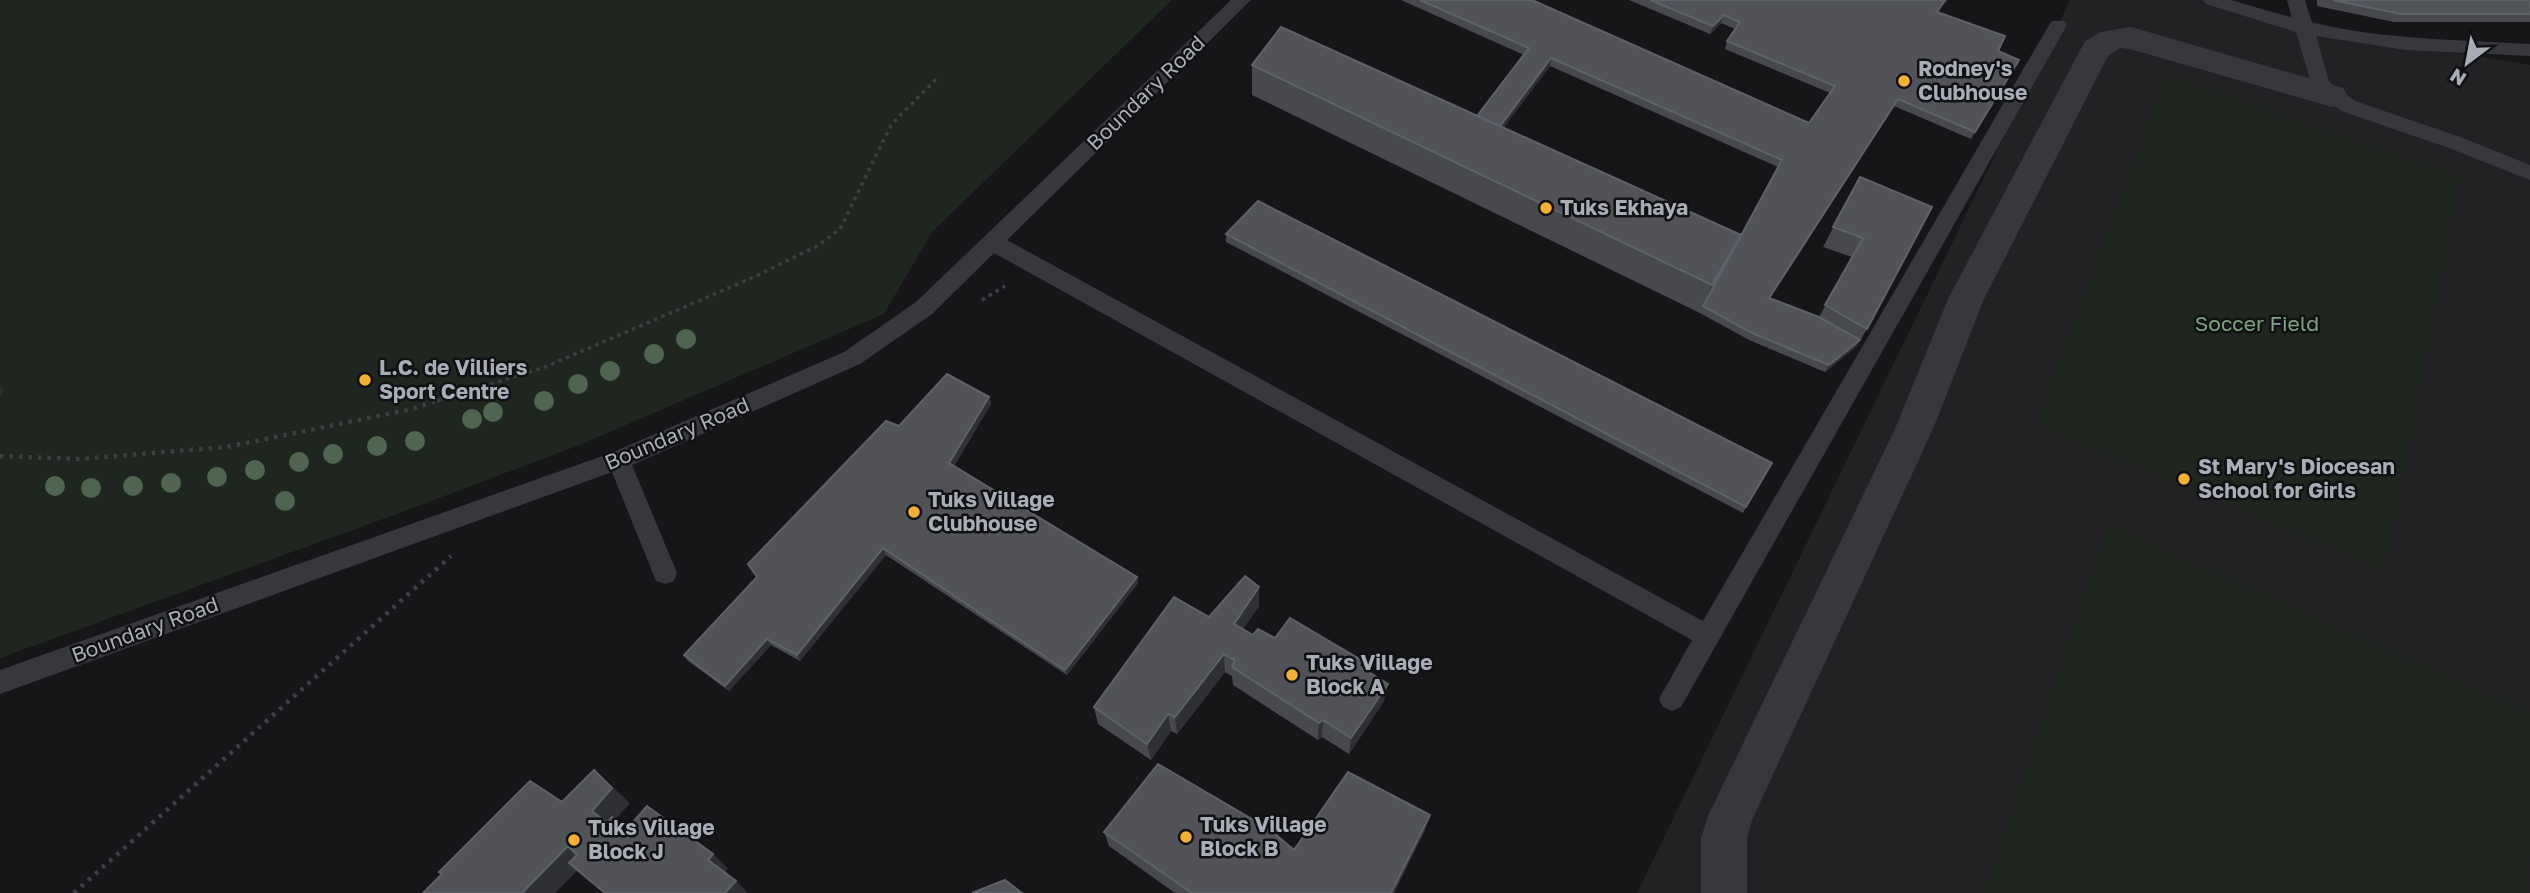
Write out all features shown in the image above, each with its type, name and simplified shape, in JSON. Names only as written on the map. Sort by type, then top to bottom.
[{"type":"street","points":[[1724,893],[1724,838],[1731,816],[1914,429],[1966,299],[2096,49],[2107,40],[2131,38],[2332,96]]},
{"type":"lane","name":"Boundary Road","points":[[0,682],[619,460],[852,358],[924,307],[1242,0]]},
{"type":"lane","points":[[2212,0],[2304,28],[2405,44],[2530,50]]},
{"type":"lane","points":[[2296,0],[2320,83],[2332,96],[2351,107],[2456,143],[2530,173]]},
{"type":"lane","points":[[1672,699],[2058,25]]},
{"type":"lane","points":[[992,242],[1709,637]]},
{"type":"lane","points":[[619,460],[665,573]]},
{"type":"path","points":[[0,456],[79,459],[228,447],[412,409],[545,366],[742,282],[819,245],[840,229],[891,125],[937,78]]},
{"type":"path","points":[[74,893],[458,550]]},
{"type":"shaded area","name":"St Mary's Diocesan School for Girls","points":[[2070,0],[2224,0],[2405,44],[2530,65],[2530,893],[1637,893]]},
{"type":"green space","name":"L.C. de Villiers Sport Centre","points":[[0,0],[1172,0],[932,232],[884,314],[577,446],[0,658]]},
{"type":"green space","name":"Soccer Field","points":[[2166,76],[2461,176],[2386,570],[2036,424]]},
{"type":"green space","points":[[2109,525],[2530,713],[2530,850],[2524,893],[1984,893]]},
{"type":"building","points":[[1420,0],[1532,0],[1809,123],[1835,86],[1727,41],[1740,22],[1724,15],[1713,26],[1650,0],[1945,0],[1937,12],[2005,36],[1998,51],[2019,60],[1975,132],[1898,99],[1769,298],[1819,317],[1860,340],[1829,365],[1752,333],[1703,306],[1782,160],[1551,58],[1500,126],[1477,116],[1529,48]]},
{"type":"building","points":[[2333,0],[2530,0],[2530,14],[2401,14]]},
{"type":"building","points":[[1281,27],[1741,235],[1712,285],[1252,65]]},
{"type":"building","points":[[1860,177],[1932,207],[1867,329],[1825,305],[1863,238],[1833,227]]},
{"type":"building","points":[[1258,201],[1772,463],[1746,507],[1226,234]]},
{"type":"building","name":"Tuks Village Clubhouse","points":[[947,374],[989,397],[949,463],[1137,577],[1065,670],[883,548],[797,655],[767,639],[725,686],[684,655],[757,577],[748,564],[886,421],[899,426]]},
{"type":"building","name":"Tuks Village Block A","points":[[1245,576],[1259,587],[1234,624],[1253,635],[1258,629],[1275,638],[1290,618],[1361,660],[1359,666],[1388,684],[1351,738],[1323,720],[1319,723],[1232,667],[1235,660],[1224,654],[1175,717],[1168,714],[1147,744],[1094,707],[1174,597],[1209,617]]},
{"type":"building","name":"Tuks Village Block B","points":[[1158,764],[1269,829],[1294,850],[1348,772],[1430,815],[1391,893],[1192,893],[1104,832]]},
{"type":"building","name":"Tuks Village Block J","points":[[594,770],[612,788],[592,811],[607,823],[612,817],[628,828],[647,806],[713,854],[708,860],[736,881],[725,893],[605,893],[569,863],[577,855],[568,846],[522,893],[423,893],[442,874],[439,872],[530,781],[562,802]]},
{"type":"building","points":[[1005,880],[1022,893],[972,893]]},
{"type":"place","name":"Rodney's Clubhouse","points":[[1904,81]]},
{"type":"place","name":"Tuks Ekhaya","points":[[1546,208]]},
{"type":"place","name":"L.C. de Villiers Sport Centre","points":[[365,380]]},
{"type":"place","name":"St Mary's Diocesan School for Girls","points":[[2184,479]]},
{"type":"place","name":"Tuks Village Clubhouse","points":[[914,512]]},
{"type":"place","name":"Tuks Village Block A","points":[[1292,675]]},
{"type":"place","name":"Tuks Village Block B","points":[[1186,837]]},
{"type":"place","name":"Tuks Village Block J","points":[[574,840]]}]
